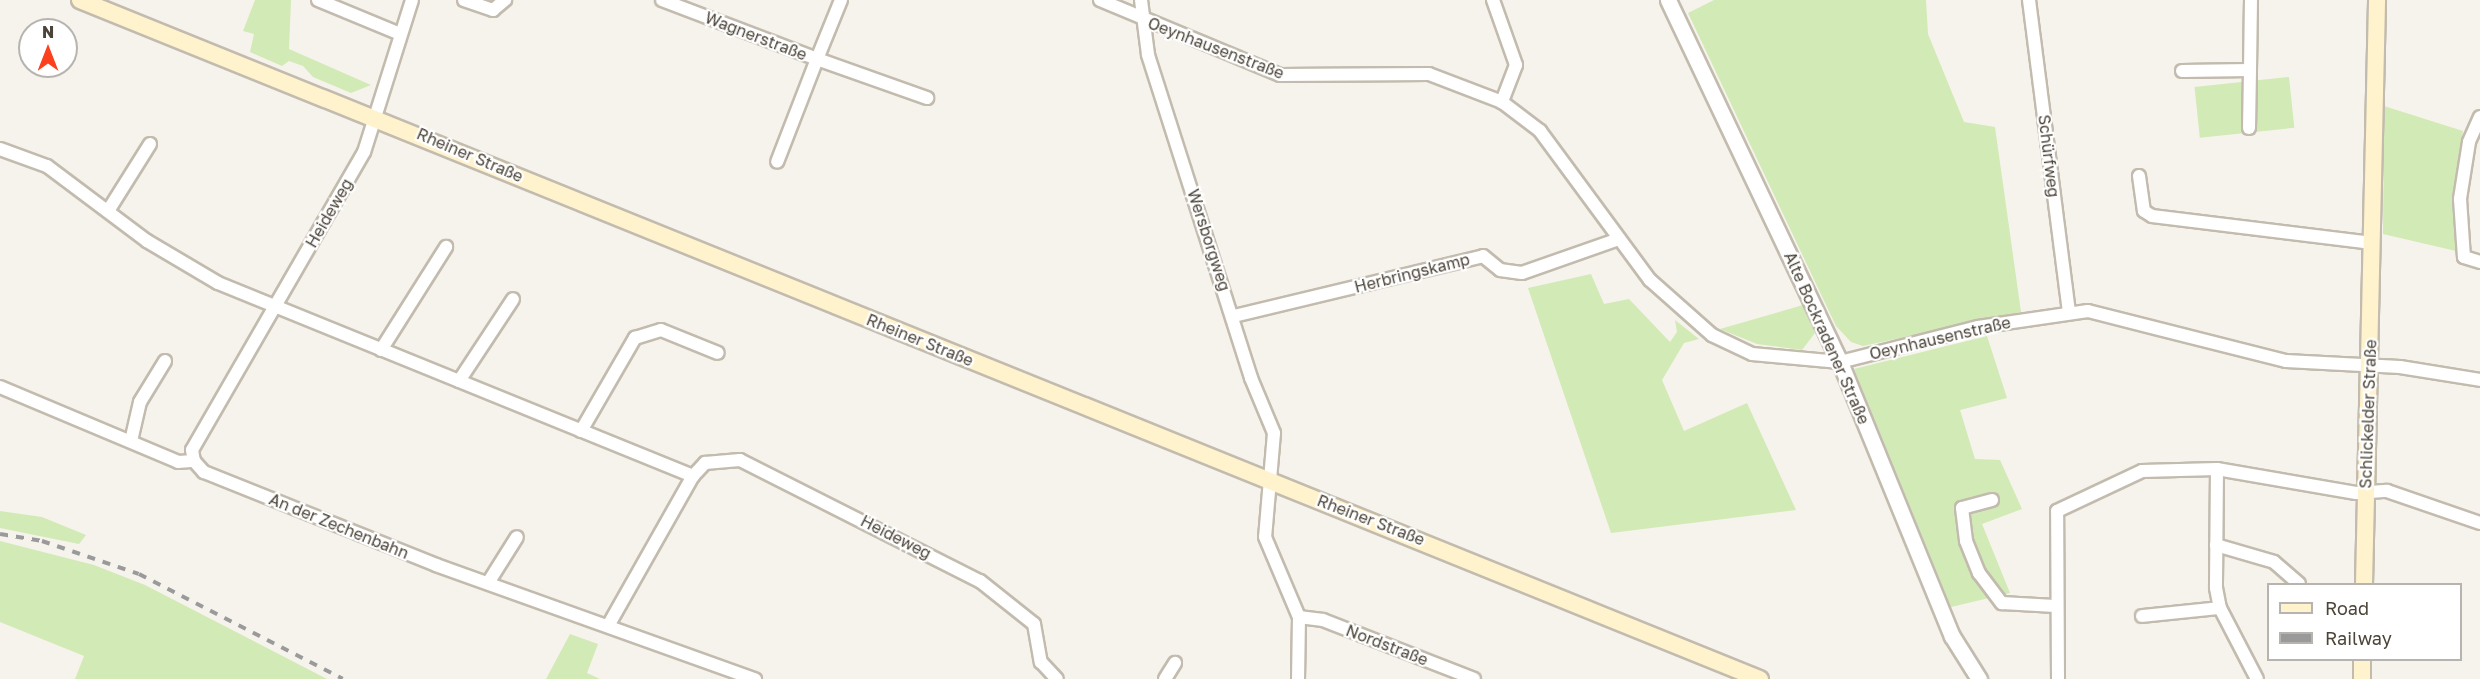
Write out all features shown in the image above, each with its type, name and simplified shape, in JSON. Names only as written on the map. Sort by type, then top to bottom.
[{"type":"main road","name":"Rheiner Straße","points":[[80,0],[374,115],[1760,679]]},
{"type":"main road","name":"Schlickelder Straße","points":[[2364,583],[2377,0]]},
{"type":"main road","points":[[2362,661],[2362,679]]},
{"type":"street","points":[[318,0],[400,34]]},
{"type":"street","points":[[374,115],[412,0]]},
{"type":"street","points":[[465,0],[493,10],[505,0]]},
{"type":"street","name":"Wagnerstraße","points":[[663,0],[927,98]]},
{"type":"street","name":"Wagnerstraße","points":[[777,162],[841,0]]},
{"type":"street","name":"Oeynhausenstraße","points":[[1100,0],[1280,75],[1429,74],[1502,102],[1540,131],[1650,280],[1712,335],[1752,354],[1840,362],[2069,311],[2113,314],[2286,361],[2370,369],[2400,367],[2480,380]]},
{"type":"street","name":"Wersborgweg","points":[[1141,0],[1141,18],[1234,316],[1274,433],[1268,480]]},
{"type":"street","points":[[1493,0],[1516,64],[1502,102]]},
{"type":"street","name":"Alte Bockradener Straße","points":[[1668,0],[1840,362],[1952,636],[1979,679]]},
{"type":"street","name":"Schürfweg","points":[[2029,0],[2069,311]]},
{"type":"street","points":[[2249,128],[2252,0]]},
{"type":"street","points":[[2182,71],[2250,70]]},
{"type":"street","name":"Heideweg","points":[[194,461],[192,450],[207,422],[276,307],[364,152],[374,115]]},
{"type":"street","points":[[2480,117],[2460,199],[2464,257],[2480,262]]},
{"type":"street","points":[[108,211],[150,144]]},
{"type":"street","points":[[0,149],[47,166],[183,265],[276,307],[693,476],[608,626]]},
{"type":"street","points":[[2139,176],[2144,211],[2152,216],[2372,243]]},
{"type":"street","name":"Herbringskamp","points":[[1234,316],[1483,256],[1500,270],[1522,273],[1618,239]]},
{"type":"street","points":[[381,350],[446,247]]},
{"type":"street","points":[[459,381],[513,299]]},
{"type":"street","points":[[581,431],[635,338],[661,330],[718,352]]},
{"type":"street","points":[[131,441],[140,402],[165,361]]},
{"type":"street","name":"An der Zechenbahn","points":[[0,387],[178,462],[194,461],[204,472],[489,584],[755,679]]},
{"type":"street","name":"Heideweg","points":[[693,476],[705,464],[740,460],[980,581],[1034,624],[1041,662],[1057,679]]},
{"type":"street","points":[[2217,469],[2216,545],[2220,608],[2258,679]]},
{"type":"street","points":[[2058,679],[2055,606],[2057,512],[2142,471],[2217,469],[2366,491],[2387,491],[2480,523]]},
{"type":"street","points":[[1268,480],[1265,537],[1299,617],[1298,679]]},
{"type":"street","points":[[1992,500],[1962,508],[1966,541],[1979,573],[2002,603],[2055,606]]},
{"type":"street","points":[[489,584],[517,537]]},
{"type":"street","points":[[2216,545],[2274,562],[2298,583]]},
{"type":"street","points":[[2142,616],[2220,608]]},
{"type":"street","name":"Nordstraße","points":[[1299,617],[1323,620],[1474,679]]},
{"type":"street","points":[[1165,679],[1175,663]]},
{"type":"green space","points":[[255,0],[291,0],[289,49],[371,85],[351,93],[313,77],[303,66],[289,61],[282,66],[250,52],[254,34],[243,31]]},
{"type":"green space","points":[[1714,0],[1926,0],[1928,34],[1964,122],[1995,127],[2021,312],[1863,346],[1851,342],[1836,326],[1688,13]]},
{"type":"green space","points":[[2289,77],[2294,128],[2200,138],[2195,87]]},
{"type":"green space","points":[[2384,106],[2463,131],[2452,198],[2456,251],[2383,234]]},
{"type":"green space","points":[[1591,274],[1604,304],[1629,299],[1670,342],[1677,332],[1675,320],[1699,339],[1684,343],[1662,380],[1684,431],[1747,403],[1796,510],[1611,533],[1528,288]]},
{"type":"green space","points":[[1803,305],[1815,333],[1802,350],[1757,344],[1720,329]]},
{"type":"green space","points":[[1987,336],[2007,398],[1960,410],[1975,459],[2000,460],[2022,509],[1982,524],[2010,593],[1951,607],[1854,369]]},
{"type":"green space","points":[[0,511],[42,517],[86,535],[79,544],[0,528]]},
{"type":"green space","points":[[0,541],[94,565],[145,585],[327,679],[75,679],[84,656],[0,622]]},
{"type":"green space","points":[[570,634],[598,644],[587,673],[600,679],[546,679]]},
{"type":"railway","points":[[0,534],[42,541],[139,574],[343,679]]}]
